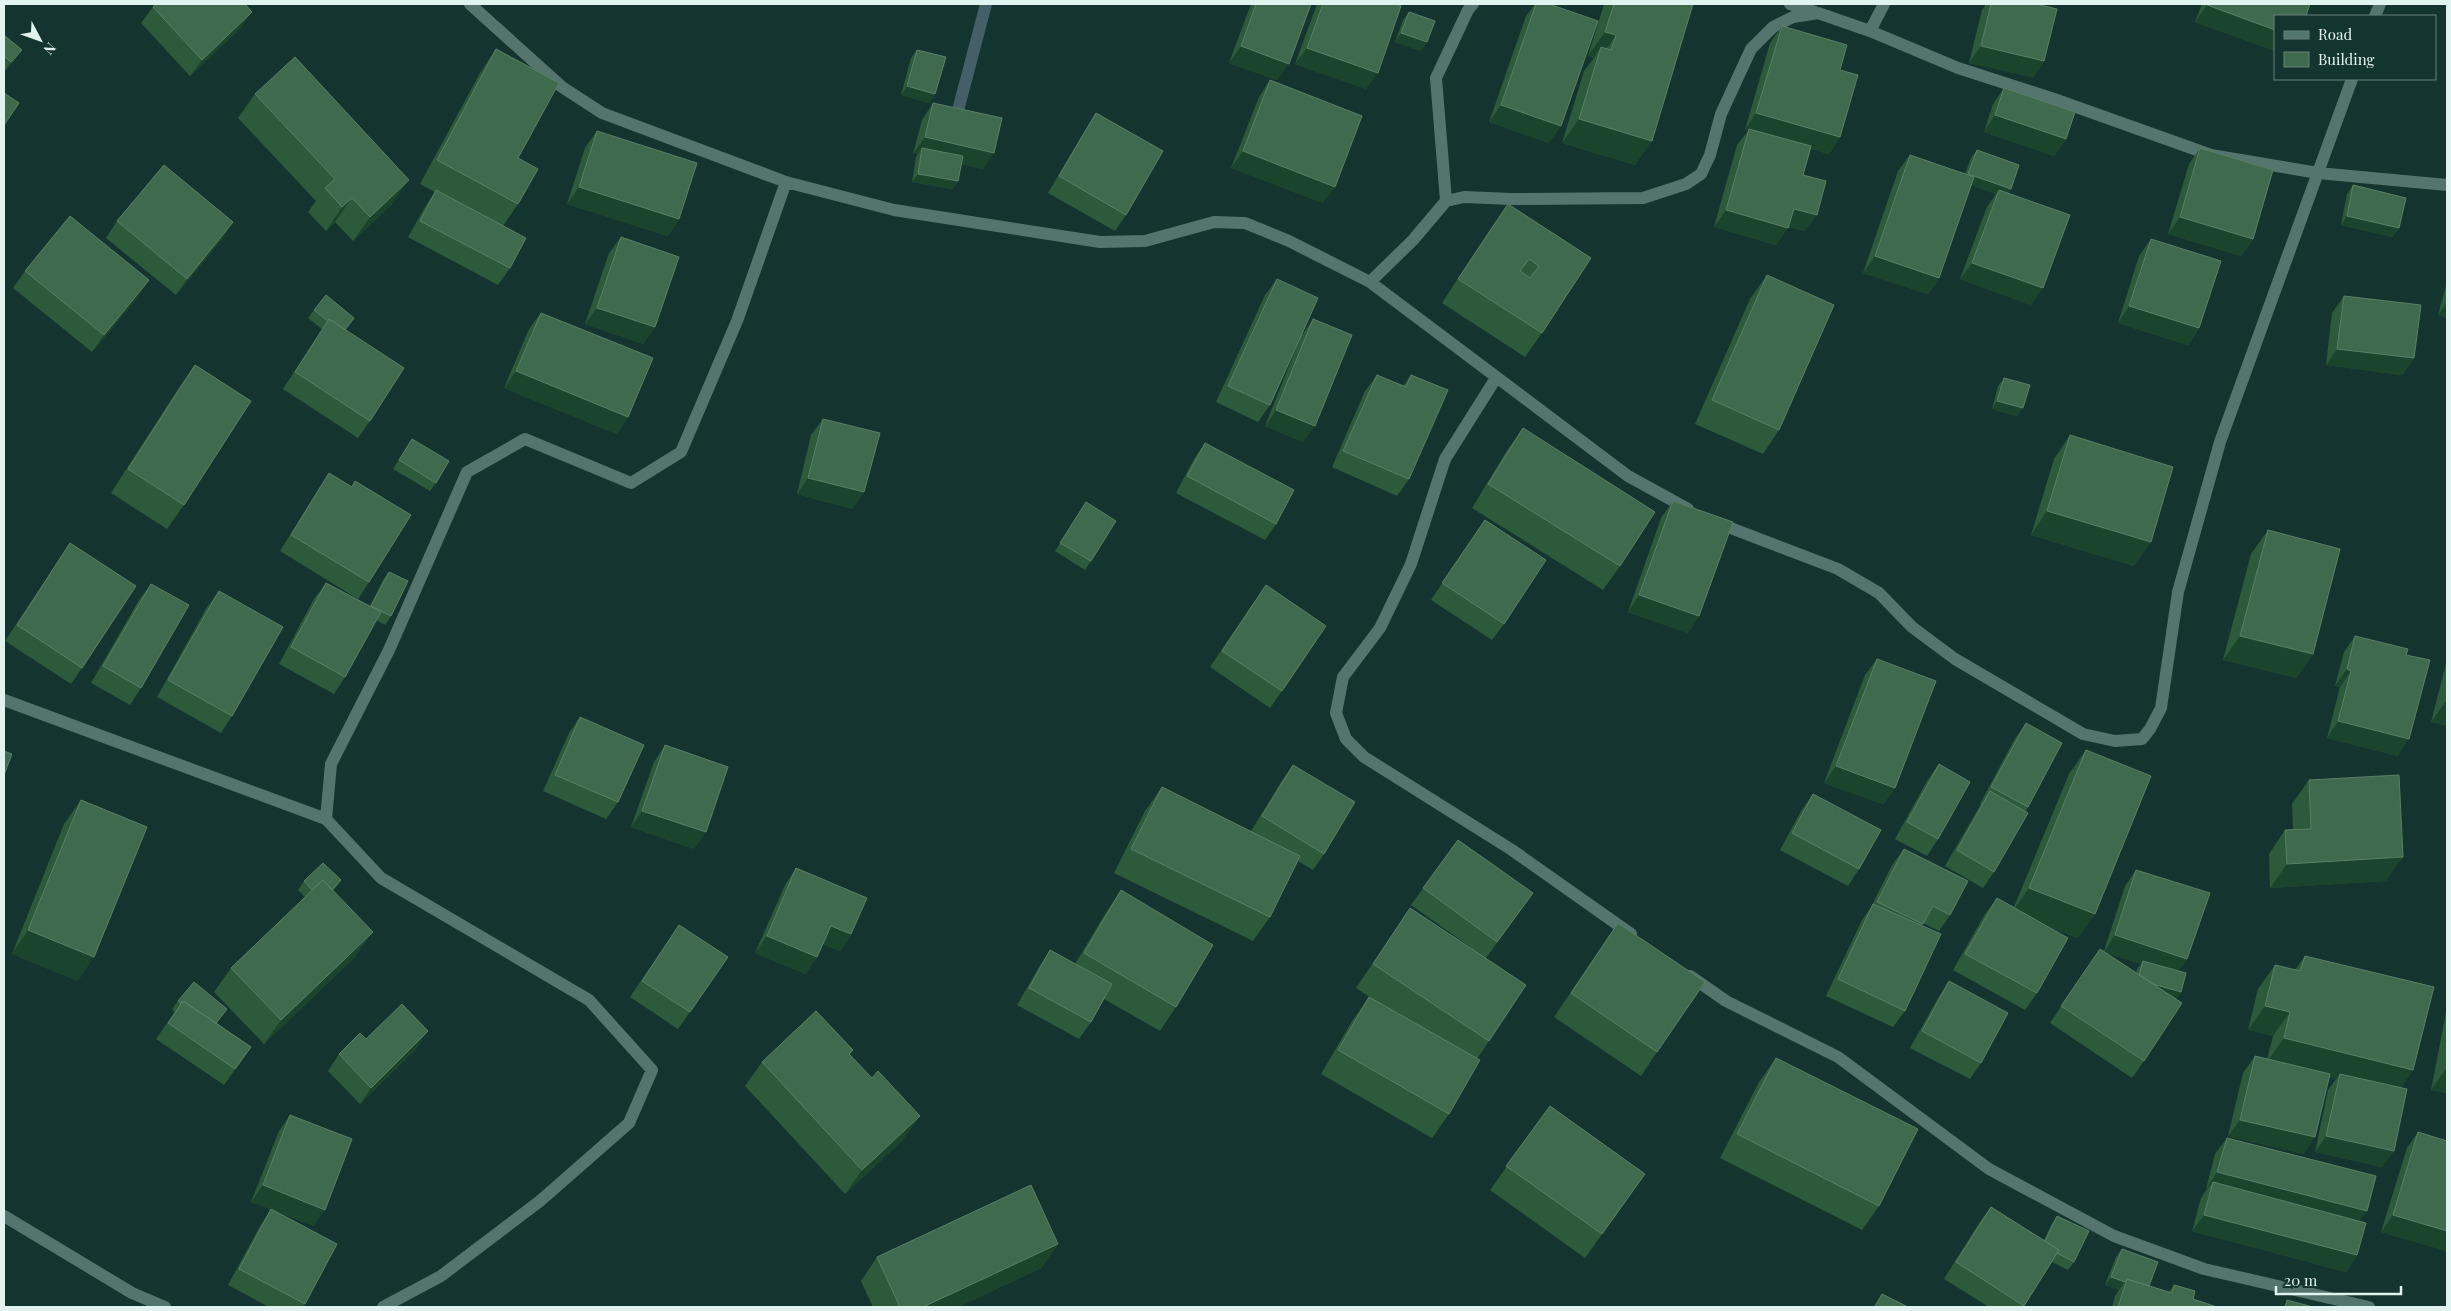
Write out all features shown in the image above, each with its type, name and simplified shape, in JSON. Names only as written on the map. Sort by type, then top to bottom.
[{"type":"street","points":[[470,4],[562,87],[602,113],[786,182],[894,210],[1100,242],[1145,241],[1214,222],[1245,223],[1289,241],[1370,282],[1628,476],[1701,517],[1838,569],[1879,593],[1912,626],[1955,659],[2083,734],[2115,741],[2142,739],[2150,729],[2161,708],[2178,592],[2220,442],[2352,80]]},
{"type":"street","points":[[1446,201],[1436,78],[1468,10],[1473,4]]},
{"type":"street","points":[[1790,4],[1870,31],[1958,68],[2054,99],[2211,155],[2318,173],[2447,186]]},
{"type":"street","points":[[1870,31],[1884,4]]},
{"type":"street","points":[[1370,282],[1413,240],[1446,201],[1464,197],[1511,199],[1643,198],[1686,184],[1701,174],[1710,155],[1721,114],[1751,49],[1773,27],[1793,17],[1818,13]]},
{"type":"street","points":[[326,819],[331,764],[389,650],[468,472],[525,439],[631,482],[680,452],[737,321],[786,182]]},
{"type":"street","points":[[1496,378],[1445,459],[1411,564],[1380,628],[1343,678],[1336,713],[1346,739],[1364,757],[1512,850],[1639,940]]},
{"type":"street","points":[[4,700],[326,819],[381,878],[589,1000],[652,1070],[629,1124],[540,1201],[441,1276],[383,1307]]},
{"type":"street","points":[[1679,968],[1726,1001],[1838,1057],[1989,1168],[2114,1236],[2204,1269],[2370,1307]]},
{"type":"street","points":[[4,1216],[132,1293],[165,1307]]},
{"type":"building","points":[[156,4],[245,4],[252,12],[202,60],[153,7]]},
{"type":"building","points":[[1256,4],[1311,4],[1289,64],[1241,46]]},
{"type":"building","points":[[1323,4],[1396,4],[1401,6],[1378,73],[1307,48]]},
{"type":"building","points":[[1536,4],[1549,4],[1598,21],[1561,126],[1501,105]]},
{"type":"building","points":[[1614,4],[1693,4],[1652,141],[1579,119],[1601,47],[1611,50],[1616,35],[1605,32]]},
{"type":"building","points":[[1991,4],[2036,4],[2057,9],[2044,61],[1981,46]]},
{"type":"building","points":[[2310,4],[2306,15],[2274,15],[2274,30],[2207,5]]},
{"type":"building","points":[[1409,12],[1435,21],[1427,42],[1401,33]]},
{"type":"building","points":[[1782,26],[1847,45],[1840,70],[1858,75],[1840,137],[1756,113]]},
{"type":"building","points":[[4,35],[22,50],[11,62],[4,56]]},
{"type":"building","points":[[496,49],[559,83],[518,158],[538,169],[518,204],[437,160]]},
{"type":"building","points":[[917,50],[946,57],[935,94],[907,86]]},
{"type":"building","points":[[295,57],[409,180],[370,217],[352,198],[342,207],[325,188],[335,179],[255,94]]},
{"type":"building","points":[[1270,80],[1362,116],[1335,187],[1243,151]]},
{"type":"building","points":[[2004,88],[2075,112],[2066,139],[1995,115]]},
{"type":"building","points":[[4,93],[19,103],[4,125]]},
{"type":"building","points":[[933,103],[1002,118],[994,153],[925,137]]},
{"type":"building","points":[[1096,113],[1163,151],[1126,215],[1059,176]]},
{"type":"building","points":[[1749,129],[1811,146],[1803,175],[1826,181],[1817,215],[1794,209],[1788,228],[1726,210]]},
{"type":"building","points":[[597,131],[697,163],[679,219],[579,187]]},
{"type":"building","points":[[922,148],[963,156],[958,181],[918,174]]},
{"type":"building","points":[[2200,148],[2273,170],[2253,239],[2180,217]]},
{"type":"building","points":[[1977,150],[2019,165],[2011,189],[1968,174]]},
{"type":"building","points":[[1910,155],[1974,177],[1939,278],[1875,256]]},
{"type":"building","points":[[164,165],[233,222],[187,279],[117,221]]},
{"type":"building","points":[[2353,185],[2406,198],[2399,228],[2347,216]]},
{"type":"building","points":[[436,190],[526,238],[510,268],[420,221]]},
{"type":"building","points":[[1999,190],[2070,215],[2043,288],[1972,263]]},
{"type":"building","points":[[1508,204],[1591,258],[1542,333],[1458,279]],"holes":[[[1529,259],[1539,266],[1530,278],[1520,271]]]},
{"type":"building","points":[[70,216],[149,280],[104,335],[25,271]]},
{"type":"building","points":[[621,237],[679,257],[655,327],[597,308]]},
{"type":"building","points":[[2151,239],[2221,261],[2199,328],[2129,306]]},
{"type":"building","points":[[1767,275],[1834,305],[1779,430],[1712,400]]},
{"type":"building","points":[[1277,279],[1318,298],[1270,405],[1228,386]]},
{"type":"building","points":[[326,295],[354,318],[345,330],[329,319],[328,321],[314,310]]},
{"type":"building","points":[[2344,296],[2421,305],[2414,358],[2337,349]]},
{"type":"building","points":[[541,313],[653,358],[628,417],[516,371]]},
{"type":"building","points":[[329,319],[404,368],[370,421],[295,372]]},
{"type":"building","points":[[1313,319],[1352,335],[1315,426],[1276,410]]},
{"type":"building","points":[[195,365],[251,401],[184,505],[128,469]]},
{"type":"building","points":[[1377,375],[1406,387],[1411,375],[1448,390],[1409,479],[1343,451]]},
{"type":"building","points":[[2004,378],[2030,385],[2023,408],[1997,401]]},
{"type":"building","points":[[823,419],[880,433],[864,492],[808,478]]},
{"type":"building","points":[[1523,428],[1655,512],[1620,566],[1488,484]]},
{"type":"building","points":[[2070,435],[2173,467],[2151,542],[2047,511]]},
{"type":"building","points":[[412,439],[449,461],[436,483],[399,460]]},
{"type":"building","points":[[1205,443],[1294,490],[1276,524],[1187,476]]},
{"type":"building","points":[[329,473],[352,487],[355,481],[411,515],[369,582],[291,535]]},
{"type":"building","points":[[1673,501],[1733,522],[1699,616],[1639,595]]},
{"type":"building","points":[[1086,502],[1116,521],[1091,561],[1060,543]]},
{"type":"building","points":[[1485,520],[1546,560],[1504,624],[1442,583]]},
{"type":"building","points":[[2268,530],[2340,549],[2313,654],[2240,636]]},
{"type":"building","points":[[70,543],[136,586],[82,668],[17,625]]},
{"type":"building","points":[[389,572],[408,581],[391,616],[371,606]]},
{"type":"building","points":[[326,583],[381,612],[345,677],[291,647]]},
{"type":"building","points":[[151,584],[189,605],[141,688],[103,666]]},
{"type":"building","points":[[1266,585],[1326,626],[1282,691],[1222,651]]},
{"type":"building","points":[[219,591],[283,627],[232,716],[168,680]]},
{"type":"building","points":[[2355,636],[2408,649],[2406,655],[2430,660],[2409,739],[2338,721],[2351,671],[2347,669]]},
{"type":"building","points":[[1877,659],[1936,681],[1895,788],[1836,766]]},
{"type":"building","points":[[580,717],[644,745],[618,802],[555,775]]},
{"type":"building","points":[[2026,723],[2062,743],[2028,807],[1991,787]]},
{"type":"building","points":[[665,745],[728,767],[706,832],[642,811]]},
{"type":"building","points":[[2086,750],[2151,776],[2095,914],[2029,888]]},
{"type":"building","points":[[4,751],[12,754],[4,775]]},
{"type":"building","points":[[1939,764],[1970,782],[1938,839],[1907,822]]},
{"type":"building","points":[[1293,765],[1355,802],[1324,854],[1262,816]]},
{"type":"building","points":[[2399,775],[2403,857],[2287,864],[2285,830],[2311,829],[2309,780]]},
{"type":"building","points":[[1162,787],[1300,856],[1270,917],[1131,849]]},
{"type":"building","points":[[1990,791],[2028,813],[1994,872],[1957,850]]},
{"type":"building","points":[[1813,794],[1881,830],[1859,869],[1792,833]]},
{"type":"building","points":[[81,800],[147,827],[94,957],[28,930]]},
{"type":"building","points":[[1458,840],[1533,893],[1497,942],[1423,888]]},
{"type":"building","points":[[1904,849],[1968,881],[1950,915],[1933,906],[1923,924],[1877,902]]},
{"type":"building","points":[[323,863],[341,880],[332,890],[323,880],[312,890],[304,881]]},
{"type":"building","points":[[796,868],[867,898],[851,934],[831,926],[817,957],[767,936]]},
{"type":"building","points":[[2136,870],[2210,893],[2187,959],[2115,935]]},
{"type":"building","points":[[323,880],[373,932],[281,1020],[231,968]]},
{"type":"building","points":[[1121,890],[1213,945],[1176,1007],[1084,953]]},
{"type":"building","points":[[1997,898],[2068,938],[2037,993],[1965,954]]},
{"type":"building","points":[[1873,904],[1941,934],[1905,1011],[1838,979]]},
{"type":"building","points":[[1410,908],[1526,985],[1489,1041],[1373,964]]},
{"type":"building","points":[[1618,923],[1705,982],[1657,1052],[1571,993]]},
{"type":"building","points":[[679,925],[728,957],[690,1012],[642,981]]},
{"type":"building","points":[[2100,949],[2182,1003],[2144,1061],[2061,1006]]},
{"type":"building","points":[[1050,950],[1112,984],[1091,1022],[1029,988]]},
{"type":"building","points":[[2305,956],[2434,987],[2413,1070],[2284,1038],[2290,1012],[2265,1006],[2275,965],[2300,971]]},
{"type":"building","points":[[2143,961],[2186,973],[2181,992],[2153,984],[2139,975]]},
{"type":"building","points":[[1949,981],[2008,1013],[1981,1063],[1922,1031]]},
{"type":"building","points":[[194,982],[227,1009],[216,1023],[183,1001],[181,1004],[178,1001]]},
{"type":"building","points":[[1369,997],[1480,1060],[1449,1114],[1338,1050]]},
{"type":"building","points":[[183,1001],[251,1047],[235,1069],[168,1023]]},
{"type":"building","points":[[402,1004],[428,1031],[371,1088],[339,1054],[360,1033],[366,1039]]},
{"type":"building","points":[[816,1011],[853,1050],[849,1054],[872,1078],[878,1071],[920,1116],[862,1170],[762,1062]]},
{"type":"building","points":[[2255,1056],[2330,1074],[2315,1137],[2240,1120]]},
{"type":"building","points":[[1776,1058],[1918,1129],[1879,1206],[1737,1134]]},
{"type":"building","points":[[2340,1074],[2407,1089],[2394,1151],[2326,1136]]},
{"type":"building","points":[[1550,1106],[1645,1174],[1602,1234],[1506,1166]]},
{"type":"building","points":[[290,1115],[352,1139],[325,1210],[263,1185]]},
{"type":"building","points":[[2418,1132],[2447,1141],[2447,1231],[2393,1215]]},
{"type":"building","points":[[2227,1138],[2376,1176],[2367,1211],[2217,1172]]},
{"type":"building","points":[[2213,1182],[2366,1223],[2357,1255],[2204,1215]]},
{"type":"building","points":[[1031,1185],[1058,1244],[923,1307],[900,1307],[877,1257]]},
{"type":"building","points":[[1991,1207],[2059,1250],[2024,1306],[1956,1262]]},
{"type":"building","points":[[271,1209],[337,1244],[305,1304],[239,1269]]},
{"type":"building","points":[[2057,1216],[2089,1231],[2074,1262],[2057,1253],[2059,1250],[2045,1241]]},
{"type":"building","points":[[2122,1249],[2158,1262],[2149,1286],[2127,1279],[2125,1282],[2111,1277]]},
{"type":"building","points":[[2127,1279],[2172,1293],[2174,1285],[2195,1291],[2193,1299],[2217,1307],[2118,1307]]},
{"type":"building","points":[[1882,1294],[1908,1307],[1875,1307]]},
{"type":"building","points":[[2287,1300],[2313,1307],[2285,1307]]},
{"type":"waterway","points":[[956,118],[986,4]]}]
